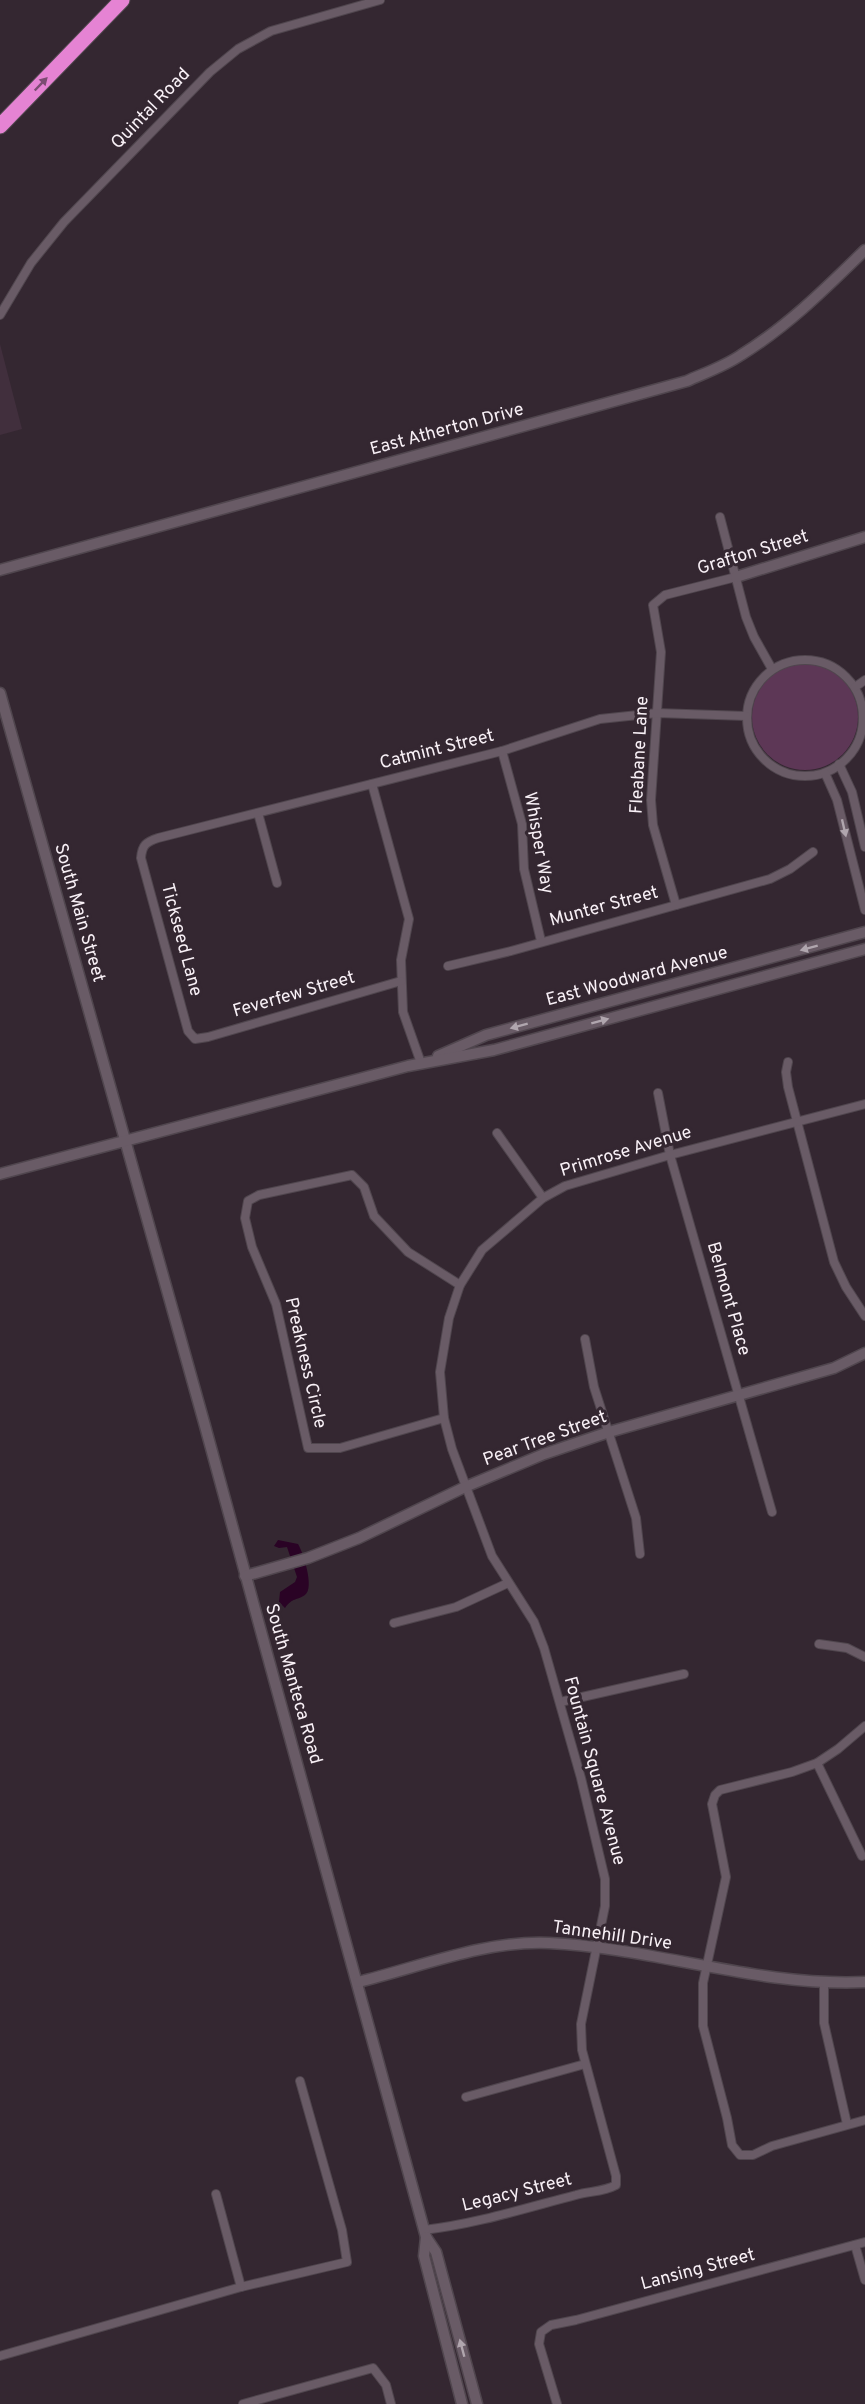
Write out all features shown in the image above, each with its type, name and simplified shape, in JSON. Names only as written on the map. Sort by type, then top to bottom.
[{"type":"highway","points":[[0,126],[122,0]]},
{"type":"street","name":"Quintal Road","points":[[0,315],[31,263],[64,222],[210,72],[238,50],[271,31],[380,0]]},
{"type":"street","name":"East Atherton Drive","points":[[0,570],[687,381],[739,356],[771,335],[816,299],[865,250]]},
{"type":"street","points":[[720,517],[746,617],[772,669]]},
{"type":"street","name":"Grafton Street","points":[[653,605],[665,595],[865,537]]},
{"type":"street","name":"Fleabane Lane","points":[[653,605],[661,652],[651,800],[653,825],[676,905]]},
{"type":"street","points":[[792,660],[820,661],[836,668],[855,687],[862,704],[864,717],[861,735],[857,746],[846,760],[825,773],[802,777],[788,774],[773,768],[754,748],[749,738],[746,716],[752,691],[762,677],[772,669],[792,660]]},
{"type":"street","points":[[855,687],[865,680]]},
{"type":"street","name":"South Main Street","points":[[0,693],[125,1142]]},
{"type":"street","name":"Catmint Street","points":[[142,848],[147,842],[158,838],[502,751],[600,719],[657,713],[746,716]]},
{"type":"street","name":"Whisper Way","points":[[502,751],[522,824],[524,869],[542,941]]},
{"type":"street","points":[[839,764],[852,792],[865,847]]},
{"type":"street","points":[[825,773],[837,800],[865,910]]},
{"type":"street","points":[[372,784],[409,919],[401,960],[403,1012],[421,1063]]},
{"type":"street","points":[[258,813],[277,883]]},
{"type":"street","name":"Tickseed Lane","points":[[142,848],[141,858],[188,1031],[195,1039]]},
{"type":"street","name":"Munter Street","points":[[448,966],[770,879],[813,852]]},
{"type":"street","name":"East Woodward Avenue","points":[[421,1063],[486,1035],[865,932]]},
{"type":"street","name":"East Woodward Avenue","points":[[0,1174],[421,1063],[494,1050],[865,949]]},
{"type":"street","name":"Feverfew Street","points":[[195,1039],[401,981]]},
{"type":"street","points":[[788,1062],[787,1080],[834,1262],[846,1287],[865,1316]]},
{"type":"street","name":"Belmont Place","points":[[658,1093],[670,1155],[772,1512]]},
{"type":"street","name":"Primrose Avenue","points":[[465,1487],[444,1418],[440,1372],[449,1318],[460,1285],[482,1250],[543,1198],[566,1186],[670,1155],[865,1104]]},
{"type":"street","points":[[497,1133],[543,1198]]},
{"type":"street","name":"South Manteca Road","points":[[125,1142],[358,1982],[425,2233],[436,2252],[477,2404]]},
{"type":"street","name":"Preakness Circle","points":[[444,1418],[340,1449],[308,1448],[276,1304],[252,1247],[245,1218],[248,1201],[259,1195],[352,1175],[364,1187],[374,1216],[408,1252],[460,1285]]},
{"type":"street","points":[[585,1339],[594,1387],[636,1518],[640,1554]]},
{"type":"street","name":"Pear Tree Street","points":[[245,1576],[308,1558],[359,1538],[465,1487],[544,1454],[609,1432],[834,1368],[865,1353]]},
{"type":"street","name":"Fountain Square Avenue","points":[[465,1487],[492,1556],[534,1622],[560,1702],[605,1880],[605,1906],[581,2024],[585,2064],[616,2176],[616,2185]]},
{"type":"street","points":[[394,1623],[456,1607],[508,1583]]},
{"type":"street","points":[[819,1644],[847,1648],[865,1656]]},
{"type":"street","points":[[560,1702],[684,1674]]},
{"type":"street","points":[[865,1726],[838,1749],[818,1762],[792,1772],[737,1784],[720,1790],[715,1795],[712,1804],[726,1877],[704,1983],[703,2026],[732,2145],[740,2155],[753,2156],[772,2146],[865,2120]]},
{"type":"street","points":[[818,1762],[862,1856]]},
{"type":"street","name":"Tannehill Drive","points":[[358,1982],[437,1960],[518,1944],[548,1943],[824,1983],[865,1982]]},
{"type":"street","points":[[824,1983],[824,2023],[847,2124]]},
{"type":"street","points":[[466,2097],[585,2064]]},
{"type":"street","points":[[0,2356],[241,2287],[347,2262],[342,2230],[300,2081]]},
{"type":"street","name":"Legacy Street","points":[[425,2233],[583,2193],[606,2191],[616,2185]]},
{"type":"street","points":[[216,2194],[241,2287]]},
{"type":"street","name":"South Manteca Road","points":[[425,2233],[424,2256],[462,2404]]},
{"type":"street","name":"Lansing Street","points":[[557,2404],[539,2344],[541,2332],[551,2325],[865,2242]]},
{"type":"street","points":[[855,2245],[865,2280]]},
{"type":"street","points":[[243,2404],[373,2368],[386,2385],[391,2404]]},
{"type":"shaded area","points":[[0,344],[22,429],[0,435]]},
{"type":"shaded area","points":[[805,664],[825,668],[843,679],[854,697],[858,717],[854,737],[843,755],[825,766],[805,770],[785,766],[767,755],[756,737],[752,717],[756,697],[767,679],[785,668]]},
{"type":"shaded area","points":[[278,1540],[298,1544],[303,1554],[309,1585],[305,1595],[292,1601],[285,1608],[279,1602],[280,1592],[295,1582],[297,1577],[287,1547],[274,1546]]}]
